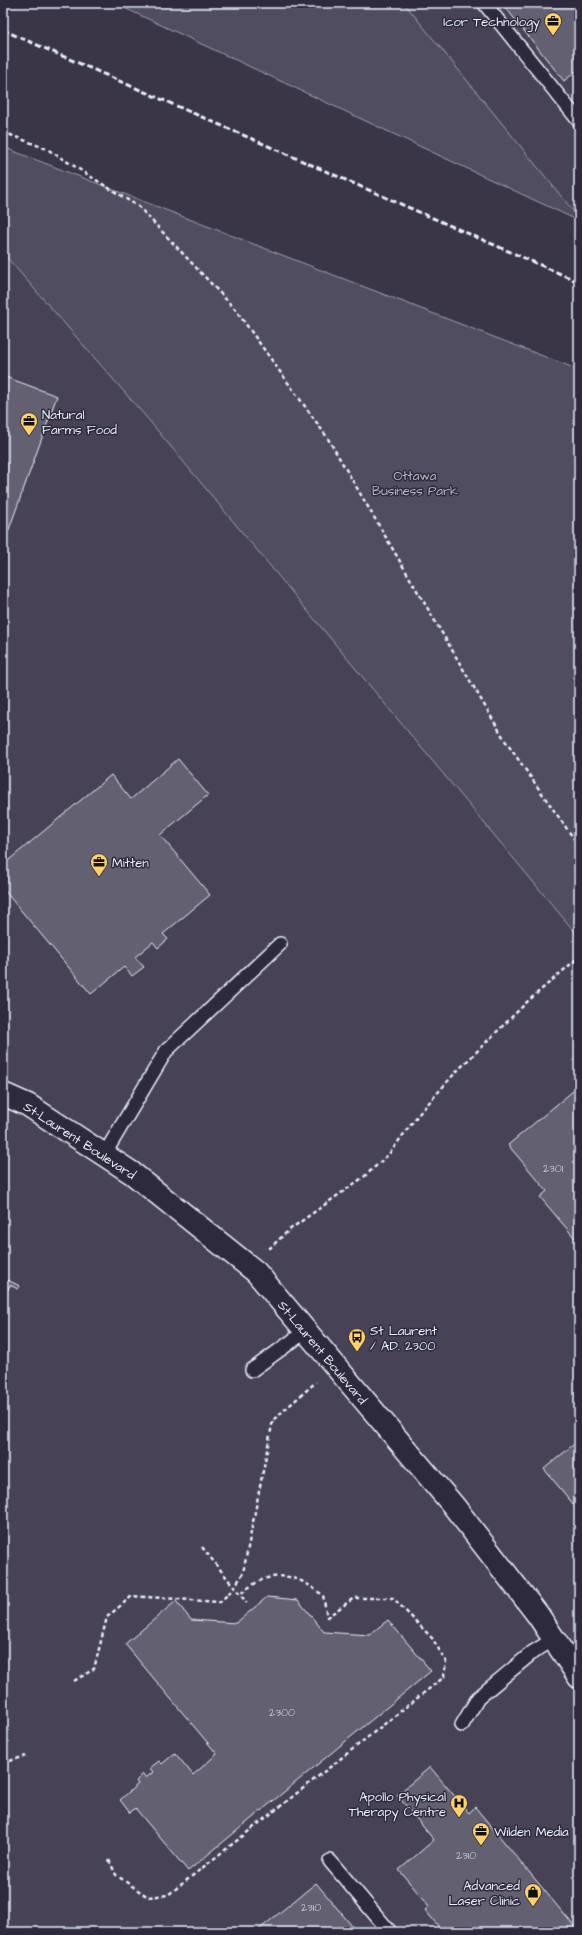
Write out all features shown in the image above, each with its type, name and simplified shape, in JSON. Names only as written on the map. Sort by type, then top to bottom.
[{"type":"street","name":"St-Laurent Boulevard","points":[[3,1094],[28,1105],[132,1173],[252,1269],[453,1505],[538,1615],[579,1677]]},
{"type":"lane","points":[[484,3],[579,121]]},
{"type":"lane","points":[[104,1155],[166,1051],[280,944]]},
{"type":"lane","points":[[252,1370],[306,1331]]},
{"type":"lane","points":[[462,1725],[478,1698],[533,1652],[554,1639]]},
{"type":"lane","points":[[330,1861],[390,1932]]},
{"type":"path","points":[[3,132],[47,149],[139,207],[235,309],[327,437],[506,742],[579,846]]},
{"type":"path","points":[[252,1269],[267,1251],[289,1230],[365,1176],[389,1154],[418,1115],[456,1072],[528,1001],[579,957]]},
{"type":"path","points":[[74,1681],[94,1669],[107,1617],[132,1596],[220,1602],[234,1588],[243,1573],[273,1420],[316,1382]]},
{"type":"path","points":[[202,1547],[247,1603]]},
{"type":"path","points":[[109,1860],[116,1875],[148,1897],[168,1895],[444,1677],[446,1660],[432,1638],[393,1598],[354,1598],[326,1617],[323,1595],[300,1580],[275,1575],[253,1583],[240,1594]]},
{"type":"path","points":[[3,1762],[26,1756]]},
{"type":"shaded area","points":[[401,3],[579,3],[579,218]]},
{"type":"shaded area","points":[[3,253],[147,418],[579,937],[579,1932],[3,1932]]},
{"type":"green space","points":[[114,3],[404,3],[579,218],[579,221]]},
{"type":"green space","name":"Ottawa Business Park","points":[[3,147],[579,370],[579,937],[147,418],[3,253]]},
{"type":"building","name":"Icor Technology","points":[[502,3],[579,3],[579,69],[564,81]]},
{"type":"building","points":[[3,376],[57,396],[3,546]]},
{"type":"building","name":"Mitten","points":[[178,759],[208,795],[160,835],[210,895],[163,934],[168,939],[158,948],[153,942],[135,957],[144,967],[132,976],[124,967],[91,994],[3,889],[3,865],[111,775],[131,799]]},
{"type":"building","points":[[579,1086],[579,1243],[540,1197],[547,1191],[508,1145]]},
{"type":"building","points":[[3,1278],[20,1286],[18,1289],[10,1285],[3,1300]]},
{"type":"building","points":[[579,1440],[579,1511],[544,1469]]},
{"type":"building","points":[[267,1597],[298,1600],[324,1632],[369,1635],[388,1620],[431,1671],[188,1871],[135,1808],[130,1813],[120,1800],[138,1784],[136,1781],[143,1774],[146,1778],[153,1772],[150,1768],[159,1761],[162,1764],[175,1753],[193,1775],[217,1754],[125,1644],[176,1601],[191,1620],[236,1623]]},
{"type":"building","points":[[430,1767],[469,1813],[475,1807],[579,1932],[443,1932],[425,1910],[429,1906],[399,1870],[434,1840],[397,1795]]},
{"type":"building","points":[[316,1883],[357,1932],[256,1932]]},
{"type":"railway","points":[[3,30],[579,282]]},
{"type":"place","name":"Icor Technology","points":[[553,36]]},
{"type":"place","name":"Natural Farms Food","points":[[29,436]]},
{"type":"place","name":"Mitten","points":[[99,877]]},
{"type":"place","name":"St Laurent / AD. 2300","points":[[357,1352]]},
{"type":"place","name":"Apollo Physical Therapy Centre","points":[[459,1818]]},
{"type":"place","name":"Wilden Media","points":[[481,1846]]},
{"type":"place","name":"Advanced Laser Clinic","points":[[533,1907]]}]
